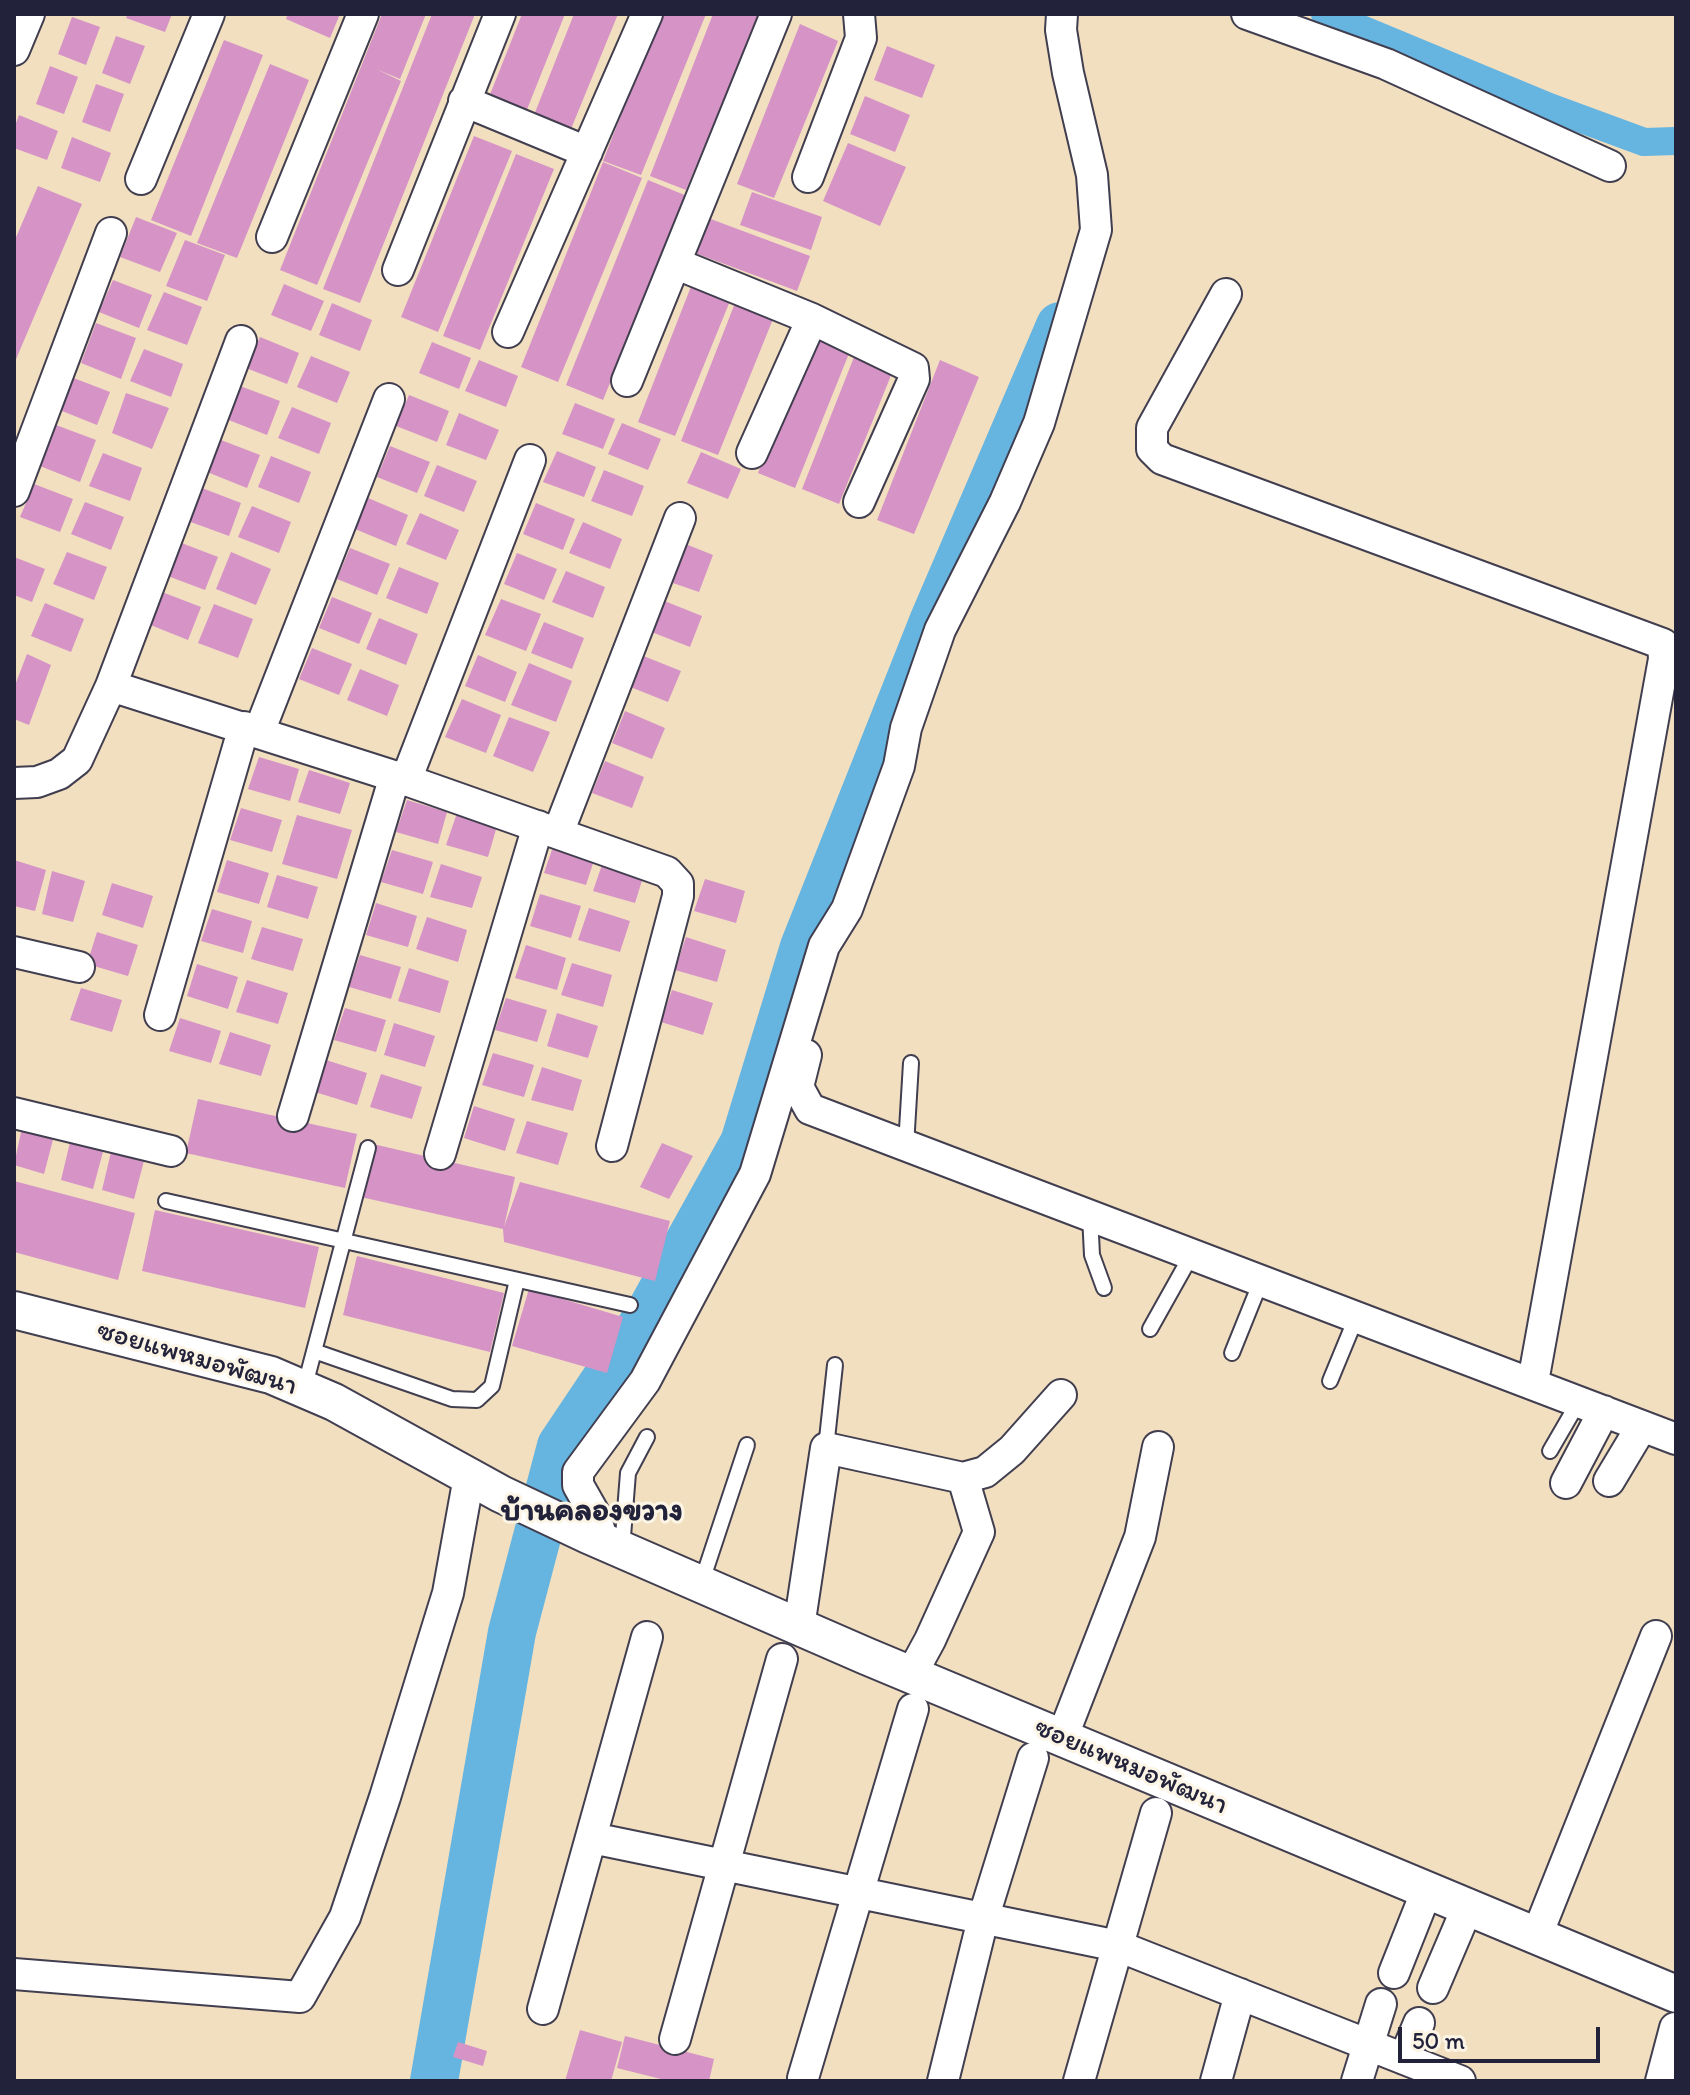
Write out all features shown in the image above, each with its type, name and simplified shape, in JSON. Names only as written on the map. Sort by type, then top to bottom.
[{"type":"street","points":[[14,50],[29,14]]},
{"type":"street","points":[[141,179],[209,14]]},
{"type":"street","points":[[272,237],[363,14]]},
{"type":"street","points":[[398,270],[500,14]]},
{"type":"street","points":[[508,332],[647,14]]},
{"type":"street","points":[[627,381],[776,14]]},
{"type":"street","points":[[808,177],[861,38],[859,14]]},
{"type":"street","points":[[604,1542],[595,1515],[578,1485],[578,1472],[645,1381],[755,1174],[824,946],[847,909],[899,766],[906,728],[940,630],[1005,502],[1035,434],[1096,230],[1092,175],[1068,73],[1061,30],[1062,14]]},
{"type":"street","points":[[1247,14],[1386,64],[1610,166]]},
{"type":"street","points":[[464,101],[587,152]]},
{"type":"street","points":[[14,491],[111,233]]},
{"type":"street","points":[[677,264],[812,319],[913,368],[914,379],[859,502]]},
{"type":"street","points":[[1226,294],[1152,428],[1152,449],[1162,459],[1663,644],[1664,659],[1656,705],[1533,1382]]},
{"type":"street","points":[[752,453],[812,319]]},
{"type":"street","points":[[14,783],[37,782],[59,774],[77,760],[111,686],[241,341]]},
{"type":"street","points":[[160,1015],[252,730],[389,399]]},
{"type":"street","points":[[293,1116],[400,778],[530,460]]},
{"type":"street","points":[[440,1154],[548,830],[680,518]]},
{"type":"street","points":[[111,686],[400,778],[667,872],[678,884],[612,1146]]},
{"type":"street","points":[[868,845],[875,850],[875,863],[819,1015],[798,1087],[810,1109],[1676,1439]]},
{"type":"street","points":[[14,952],[79,967]]},
{"type":"street","points":[[14,1113],[171,1151]]},
{"type":"street","name":"ซอยแพหมอพัฒนา","points":[[14,1310],[271,1375],[334,1402],[501,1494],[799,1627],[912,1692],[1062,1738],[1537,1935],[1674,1997]]},
{"type":"street","points":[[799,1627],[826,1448],[963,1478],[985,1472],[1012,1450],[1061,1395]]},
{"type":"street","points":[[1566,1483],[1592,1406]]},
{"type":"street","points":[[1609,1481],[1642,1426]]},
{"type":"street","points":[[1062,1738],[1140,1537],[1158,1447]]},
{"type":"street","points":[[14,1974],[300,1997],[345,1917],[385,1797],[448,1593],[469,1477]]},
{"type":"street","points":[[803,2078],[912,1692],[930,1640],[979,1532],[963,1478]]},
{"type":"street","points":[[1537,1935],[1656,1636]]},
{"type":"street","points":[[543,2009],[647,1637]]},
{"type":"street","points":[[675,2039],[782,1659]]},
{"type":"street","points":[[943,2081],[983,1919],[1033,1758]]},
{"type":"street","points":[[1079,2081],[1156,1813]]},
{"type":"street","points":[[592,1838],[1118,1946],[1460,2081]]},
{"type":"street","points":[[1394,1973],[1427,1890]]},
{"type":"street","points":[[1433,1988],[1468,1906]]},
{"type":"street","points":[[1216,2081],[1240,1994]]},
{"type":"street","points":[[1661,2081],[1674,1997]]},
{"type":"street","points":[[1357,2081],[1381,2004]]},
{"type":"street","points":[[1404,2059],[1419,2023]]},
{"type":"lane","points":[[906,1146],[911,1063]]},
{"type":"lane","points":[[304,1389],[368,1148]]},
{"type":"lane","points":[[166,1201],[630,1305]]},
{"type":"lane","points":[[1090,1214],[1092,1255],[1104,1288]]},
{"type":"lane","points":[[1150,1329],[1192,1254]]},
{"type":"lane","points":[[314,1351],[452,1399],[477,1400],[492,1386],[517,1280]]},
{"type":"lane","points":[[1232,1353],[1261,1281]]},
{"type":"lane","points":[[1330,1381],[1356,1318]]},
{"type":"lane","points":[[826,1448],[835,1365]]},
{"type":"lane","points":[[1550,1451],[1592,1406]]},
{"type":"lane","points":[[604,1542],[628,1473],[647,1437]]},
{"type":"lane","points":[[701,1584],[747,1445]]},
{"type":"building","points":[[128,14],[172,14],[165,32],[126,18]]},
{"type":"building","points":[[288,14],[340,14],[330,38],[286,19]]},
{"type":"building","points":[[382,14],[426,14],[400,79],[376,69],[401,81],[317,285],[280,270]]},
{"type":"building","points":[[432,14],[475,14],[360,303],[323,289]]},
{"type":"building","points":[[522,14],[565,14],[526,112],[489,97]]},
{"type":"building","points":[[574,14],[618,14],[571,129],[534,115]]},
{"type":"building","points":[[661,14],[706,14],[641,175],[603,161]]},
{"type":"building","points":[[713,14],[759,14],[686,190],[650,176]]},
{"type":"building","points":[[72,17],[100,27],[86,65],[58,54]]},
{"type":"building","points":[[800,24],[838,41],[774,198],[737,184]]},
{"type":"building","points":[[116,36],[145,46],[130,84],[102,73]]},
{"type":"building","points":[[224,40],[263,55],[191,236],[151,220]]},
{"type":"building","points":[[887,46],[935,65],[922,98],[874,80]]},
{"type":"building","points":[[270,64],[309,80],[237,258],[197,243]]},
{"type":"building","points":[[50,66],[78,77],[64,114],[36,104]]},
{"type":"building","points":[[96,84],[124,94],[110,132],[82,122]]},
{"type":"building","points":[[865,96],[910,115],[895,152],[850,134]]},
{"type":"building","points":[[19,115],[58,131],[47,160],[14,148],[14,129]]},
{"type":"building","points":[[474,136],[512,151],[438,332],[401,317]]},
{"type":"building","points":[[72,137],[111,153],[100,182],[61,168]]},
{"type":"building","points":[[848,143],[906,167],[880,226],[823,201]]},
{"type":"building","points":[[516,154],[554,169],[480,350],[443,336]]},
{"type":"building","points":[[603,162],[642,178],[558,382],[521,367]]},
{"type":"building","points":[[648,180],[687,196],[603,400],[566,385]]},
{"type":"building","points":[[38,186],[82,204],[14,364],[14,242]]},
{"type":"building","points":[[752,192],[822,217],[811,250],[740,225]]},
{"type":"building","points":[[136,217],[177,233],[160,272],[120,257]]},
{"type":"building","points":[[708,218],[810,256],[797,291],[695,253]]},
{"type":"building","points":[[185,240],[225,255],[207,301],[166,286]]},
{"type":"building","points":[[113,280],[152,295],[139,328],[99,312]]},
{"type":"building","points":[[284,284],[324,301],[311,331],[271,315]]},
{"type":"building","points":[[692,284],[730,301],[675,436],[638,422]]},
{"type":"building","points":[[164,292],[202,307],[187,345],[147,330]]},
{"type":"building","points":[[332,303],[372,320],[360,351],[319,335]]},
{"type":"building","points":[[735,303],[773,319],[718,455],[681,441]]},
{"type":"building","points":[[96,323],[136,338],[121,379],[81,363]]},
{"type":"building","points":[[812,335],[850,351],[795,488],[758,473]]},
{"type":"building","points":[[260,337],[299,353],[287,384],[246,368]]},
{"type":"building","points":[[432,342],[471,358],[459,389],[419,373]]},
{"type":"building","points":[[144,349],[183,364],[171,397],[130,381]]},
{"type":"building","points":[[856,352],[894,368],[839,504],[802,489]]},
{"type":"building","points":[[311,356],[350,372],[337,403],[297,387]]},
{"type":"building","points":[[479,360],[518,376],[506,407],[465,391]]},
{"type":"building","points":[[940,360],[979,377],[914,534],[877,520]]},
{"type":"building","points":[[71,377],[110,392],[97,425],[57,409]]},
{"type":"building","points":[[240,386],[280,401],[267,435],[226,419]]},
{"type":"building","points":[[126,393],[169,408],[152,449],[112,433]]},
{"type":"building","points":[[409,395],[449,411],[437,442],[396,426]]},
{"type":"building","points":[[575,403],[615,419],[603,449],[562,434]]},
{"type":"building","points":[[292,407],[331,423],[319,454],[278,438]]},
{"type":"building","points":[[459,413],[499,430],[486,460],[446,445]]},
{"type":"building","points":[[622,423],[661,439],[648,470],[608,454]]},
{"type":"building","points":[[56,425],[96,440],[80,482],[40,466]]},
{"type":"building","points":[[221,440],[260,455],[247,488],[207,472]]},
{"type":"building","points":[[390,446],[430,462],[417,493],[377,477]]},
{"type":"building","points":[[557,451],[596,467],[584,497],[543,482]]},
{"type":"building","points":[[701,452],[741,469],[728,499],[687,483]]},
{"type":"building","points":[[103,453],[142,468],[130,501],[89,486]]},
{"type":"building","points":[[271,456],[311,472],[299,503],[258,487]]},
{"type":"building","points":[[437,465],[477,481],[464,512],[424,496]]},
{"type":"building","points":[[604,470],[644,486],[632,516],[591,501]]},
{"type":"building","points":[[34,484],[73,499],[60,532],[20,517]]},
{"type":"building","points":[[202,488],[241,503],[229,536],[188,521]]},
{"type":"building","points":[[368,498],[408,515],[396,546],[355,529]]},
{"type":"building","points":[[85,502],[124,517],[111,550],[71,534]]},
{"type":"building","points":[[536,503],[575,519],[563,550],[523,534]]},
{"type":"building","points":[[252,506],[291,522],[279,553],[238,537]]},
{"type":"building","points":[[420,513],[459,530],[446,560],[406,544]]},
{"type":"building","points":[[583,522],[622,539],[610,569],[569,553]]},
{"type":"building","points":[[179,542],[218,557],[205,590],[165,575]]},
{"type":"building","points":[[683,543],[713,555],[699,592],[667,581]]},
{"type":"building","points":[[350,548],[390,564],[377,595],[337,579]]},
{"type":"building","points":[[67,552],[107,567],[94,600],[53,584]]},
{"type":"building","points":[[231,552],[271,569],[256,605],[216,589]]},
{"type":"building","points":[[517,553],[557,569],[544,600],[504,584]]},
{"type":"building","points":[[14,557],[45,569],[32,602],[14,595]]},
{"type":"building","points":[[399,567],[439,583],[427,614],[386,598]]},
{"type":"building","points":[[566,571],[605,587],[593,618],[552,602]]},
{"type":"building","points":[[162,592],[201,607],[188,640],[148,624]]},
{"type":"building","points":[[332,597],[372,613],[359,644],[319,628]]},
{"type":"building","points":[[501,599],[541,614],[526,651],[485,635]]},
{"type":"building","points":[[662,600],[702,616],[690,647],[649,631]]},
{"type":"building","points":[[45,603],[84,619],[71,652],[31,636]]},
{"type":"building","points":[[214,604],[253,619],[238,658],[198,643]]},
{"type":"building","points":[[379,618],[418,634],[406,665],[366,649]]},
{"type":"building","points":[[544,622],[584,638],[572,669],[531,653]]},
{"type":"building","points":[[312,648],[352,664],[339,695],[299,679]]},
{"type":"building","points":[[27,654],[51,665],[29,725],[14,719],[14,688]]},
{"type":"building","points":[[478,655],[517,672],[505,702],[465,686]]},
{"type":"building","points":[[641,655],[681,671],[668,702],[628,686]]},
{"type":"building","points":[[529,663],[572,681],[556,722],[511,705]]},
{"type":"building","points":[[360,669],[399,685],[387,716],[347,700]]},
{"type":"building","points":[[462,699],[501,715],[486,753],[445,737]]},
{"type":"building","points":[[625,711],[665,728],[652,759],[612,743]]},
{"type":"building","points":[[509,717],[550,732],[533,772],[493,756]]},
{"type":"building","points":[[259,757],[299,769],[290,801],[248,789]]},
{"type":"building","points":[[605,761],[644,777],[632,808],[592,793]]},
{"type":"building","points":[[309,770],[350,783],[340,814],[298,802]]},
{"type":"building","points":[[407,800],[447,812],[438,844],[396,832]]},
{"type":"building","points":[[241,808],[282,820],[272,852],[230,840]]},
{"type":"building","points":[[457,813],[497,826],[488,857],[446,845]]},
{"type":"building","points":[[297,815],[352,830],[337,879],[282,864]]},
{"type":"building","points":[[555,841],[596,854],[586,885],[544,873]]},
{"type":"building","points":[[392,850],[433,862],[423,894],[381,882]]},
{"type":"building","points":[[604,859],[645,871],[635,903],[593,891]]},
{"type":"building","points":[[14,860],[46,870],[35,911],[14,906]]},
{"type":"building","points":[[227,860],[269,873],[259,904],[217,892]]},
{"type":"building","points":[[441,864],[482,877],[472,908],[430,897]]},
{"type":"building","points":[[52,871],[85,881],[73,922],[42,914]]},
{"type":"building","points":[[277,875],[318,887],[308,919],[267,907]]},
{"type":"building","points":[[705,879],[745,891],[736,923],[694,911]]},
{"type":"building","points":[[112,883],[153,896],[143,928],[102,915]]},
{"type":"building","points":[[540,894],[581,906],[571,938],[530,926]]},
{"type":"building","points":[[376,903],[417,916],[408,947],[366,935]]},
{"type":"building","points":[[589,908],[630,921],[620,952],[578,940]]},
{"type":"building","points":[[212,909],[252,921],[243,953],[201,941]]},
{"type":"building","points":[[427,917],[467,930],[458,962],[416,949]]},
{"type":"building","points":[[262,927],[303,939],[293,971],[251,959]]},
{"type":"building","points":[[97,932],[138,945],[128,976],[87,964]]},
{"type":"building","points":[[686,937],[726,950],[717,982],[675,970]]},
{"type":"building","points":[[526,945],[566,958],[557,990],[515,978]]},
{"type":"building","points":[[360,955],[401,967],[391,999],[349,987]]},
{"type":"building","points":[[572,963],[612,975],[603,1007],[561,995]]},
{"type":"building","points":[[197,964],[238,977],[228,1009],[187,996]]},
{"type":"building","points":[[409,968],[449,981],[440,1013],[398,1001]]},
{"type":"building","points":[[247,980],[288,993],[278,1024],[236,1012]]},
{"type":"building","points":[[81,988],[122,1000],[112,1032],[70,1020]]},
{"type":"building","points":[[672,990],[713,1003],[703,1035],[661,1022]]},
{"type":"building","points":[[506,998],[547,1010],[537,1042],[495,1030]]},
{"type":"building","points":[[345,1008],[386,1020],[376,1052],[334,1040]]},
{"type":"building","points":[[557,1013],[598,1026],[588,1058],[547,1046]]},
{"type":"building","points":[[180,1018],[221,1031],[211,1063],[169,1051]]},
{"type":"building","points":[[394,1023],[435,1036],[425,1067],[384,1055]]},
{"type":"building","points":[[230,1032],[271,1045],[261,1076],[219,1064]]},
{"type":"building","points":[[493,1053],[534,1065],[524,1097],[482,1085]]},
{"type":"building","points":[[326,1060],[367,1073],[357,1105],[315,1092]]},
{"type":"building","points":[[542,1067],[582,1080],[573,1111],[531,1100]]},
{"type":"building","points":[[381,1074],[422,1087],[412,1119],[370,1107]]},
{"type":"building","points":[[198,1099],[357,1134],[345,1188],[186,1153]]},
{"type":"building","points":[[474,1106],[515,1119],[505,1151],[464,1138]]},
{"type":"building","points":[[527,1121],[568,1133],[558,1165],[516,1153]]},
{"type":"building","points":[[23,1123],[55,1132],[44,1174],[14,1165]]},
{"type":"building","points":[[71,1138],[104,1148],[93,1189],[61,1180]]},
{"type":"building","points":[[662,1143],[693,1156],[669,1199],[640,1187]]},
{"type":"building","points":[[373,1144],[515,1177],[504,1227],[520,1182],[670,1221],[655,1281],[504,1242],[503,1229],[361,1197]]},
{"type":"building","points":[[112,1148],[145,1157],[134,1199],[102,1190]]},
{"type":"building","points":[[14,1181],[135,1213],[118,1280],[14,1252]]},
{"type":"building","points":[[155,1210],[319,1247],[305,1308],[142,1271]]},
{"type":"building","points":[[357,1256],[504,1293],[490,1352],[343,1315]]},
{"type":"building","points":[[529,1289],[623,1317],[607,1373],[512,1346]]},
{"type":"building","points":[[580,2030],[622,2042],[611,2081],[565,2081]]},
{"type":"building","points":[[625,2036],[714,2059],[709,2081],[669,2081],[617,2068]]},
{"type":"building","points":[[458,2042],[487,2051],[483,2066],[453,2057]]},
{"type":"waterway","points":[[1325,14],[1549,107],[1644,142],[1676,141]]},
{"type":"waterway","points":[[434,2081],[512,1632],[561,1446],[648,1316],[744,1143],[804,947],[933,622],[1060,326]]},
{"type":"district","name":"บ้านคลองขวาง","points":[[592,1512]]}]
